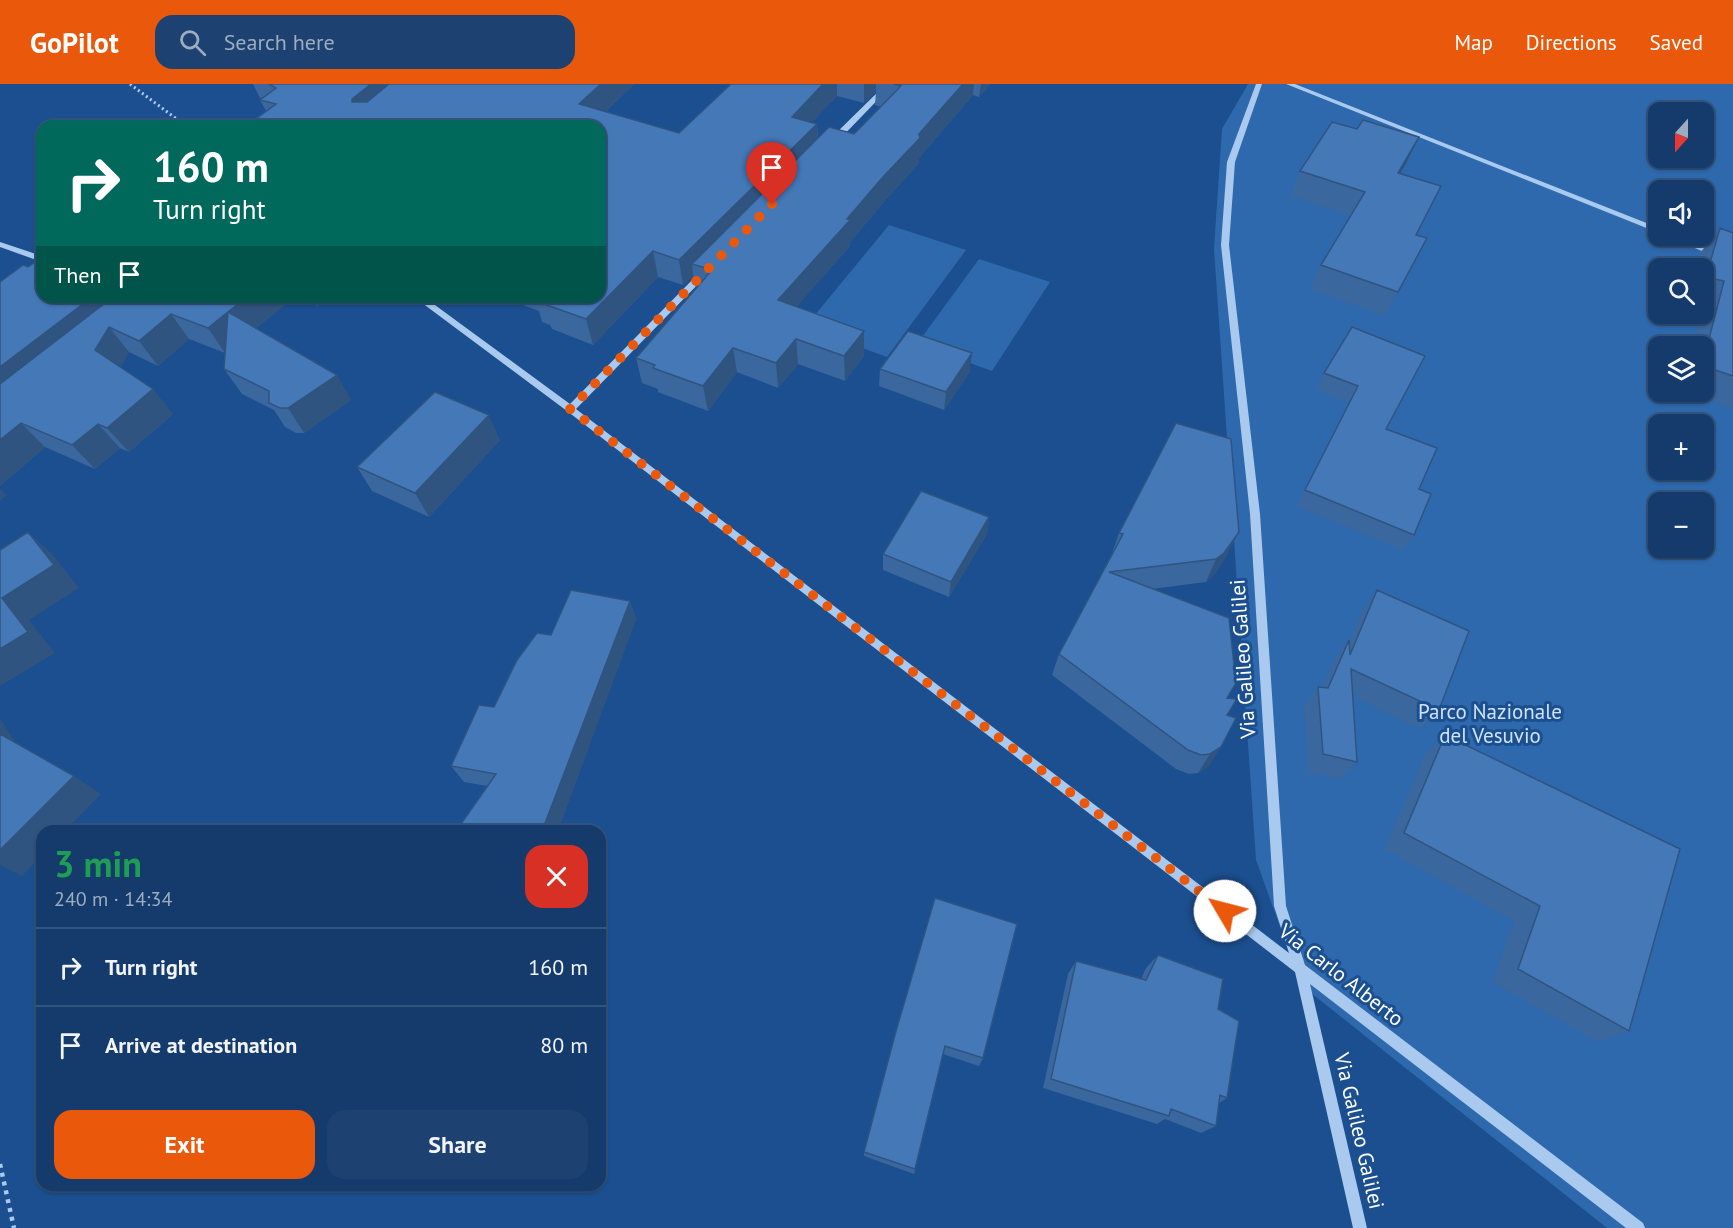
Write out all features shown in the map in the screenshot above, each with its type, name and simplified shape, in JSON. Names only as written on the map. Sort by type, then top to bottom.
[{"type":"street","points":[[831,144],[890,84]]},
{"type":"street","name":"Via Galileo Galilei","points":[[1259,84],[1232,162],[1225,245],[1255,514],[1280,906],[1300,968],[1360,1228]]},
{"type":"street","points":[[1289,84],[1648,227]]},
{"type":"street","points":[[0,244],[36,257]]},
{"type":"street","points":[[1695,246],[1733,261]]},
{"type":"street","points":[[570,409],[713,264]]},
{"type":"street","name":"Via Carlo Alberto","points":[[426,303],[570,409],[1638,1228]]},
{"type":"path","points":[[130,84],[178,120]]},
{"type":"path","points":[[0,1164],[14,1228]]},
{"type":"green space","name":"Parco Nazionale del Vesuvio","points":[[1248,84],[1733,84],[1733,1228],[1607,1228],[1301,985],[1256,860],[1214,249],[1222,129]]},
{"type":"green space","points":[[889,225],[966,250],[887,357],[805,327]]},
{"type":"green space","points":[[979,259],[1050,282],[992,371],[917,344]]},
{"type":"building","points":[[269,84],[371,84],[352,99],[352,102],[367,102],[389,84],[601,84],[579,104],[679,133],[731,84],[823,84],[792,117],[817,124],[679,260],[653,251],[606,299],[606,120],[254,120],[276,104],[260,100],[276,88]]},
{"type":"building","points":[[894,84],[963,84],[919,134],[920,138],[847,219],[850,220],[778,300],[864,331],[844,356],[796,339],[776,363],[733,348],[703,386],[653,368],[655,365],[636,358],[712,270],[692,264],[829,127],[854,134],[901,86]]},
{"type":"building","points":[[1363,120],[1419,137],[1398,173],[1441,186],[1416,235],[1427,238],[1398,292],[1321,265],[1365,192],[1300,171],[1332,122],[1357,129]]},
{"type":"building","points":[[1720,228],[1733,233],[1733,376],[1714,369],[1714,336],[1710,336],[1724,281],[1714,279],[1714,258],[1711,258]]},
{"type":"building","points":[[36,261],[36,303],[84,303],[0,367],[0,282],[23,265],[28,267]]},
{"type":"building","points":[[105,303],[239,303],[208,328],[171,314],[139,341],[109,327],[95,350],[153,389],[107,428],[98,424],[72,445],[21,423],[0,440],[0,384]]},
{"type":"building","points":[[545,303],[602,303],[586,319]]},
{"type":"building","points":[[228,312],[337,375],[288,408],[280,408],[269,403],[269,391],[224,369]]},
{"type":"building","points":[[1352,327],[1425,356],[1386,429],[1437,448],[1419,489],[1431,494],[1414,535],[1305,490],[1358,386],[1324,373]]},
{"type":"building","points":[[908,331],[972,353],[946,392],[880,369]]},
{"type":"building","points":[[435,392],[489,415],[415,493],[357,467]]},
{"type":"building","points":[[1176,423],[1231,439],[1239,532],[1224,553],[1216,559],[1109,572],[1229,618],[1236,683],[1227,698],[1237,699],[1227,715],[1236,718],[1221,747],[1210,754],[1201,755],[1188,750],[1059,654],[1123,534],[1119,533]]},
{"type":"building","points":[[921,491],[989,517],[951,582],[883,554]]},
{"type":"building","points":[[28,532],[54,565],[2,598],[28,632],[0,649],[0,550]]},
{"type":"building","points":[[571,590],[630,601],[544,825],[460,825],[496,774],[451,766],[479,705],[494,707],[517,660],[537,633],[551,635]]},
{"type":"building","points":[[1377,590],[1469,631],[1439,710],[1351,669],[1357,762],[1323,754],[1318,687],[1328,688],[1349,640],[1350,655]]},
{"type":"building","points":[[0,734],[74,776],[0,850]]},
{"type":"building","points":[[1445,735],[1680,849],[1629,1031],[1518,969],[1540,906],[1404,833]]},
{"type":"building","points":[[935,898],[1017,924],[983,1058],[945,1046],[915,1169],[864,1152]]},
{"type":"building","points":[[1158,955],[1223,979],[1218,1009],[1239,1021],[1227,1098],[1220,1095],[1216,1126],[1171,1109],[1169,1116],[1051,1079],[1076,961],[1146,980]]},
{"type":"route","points":[[772,204],[570,409],[1225,911]]}]
